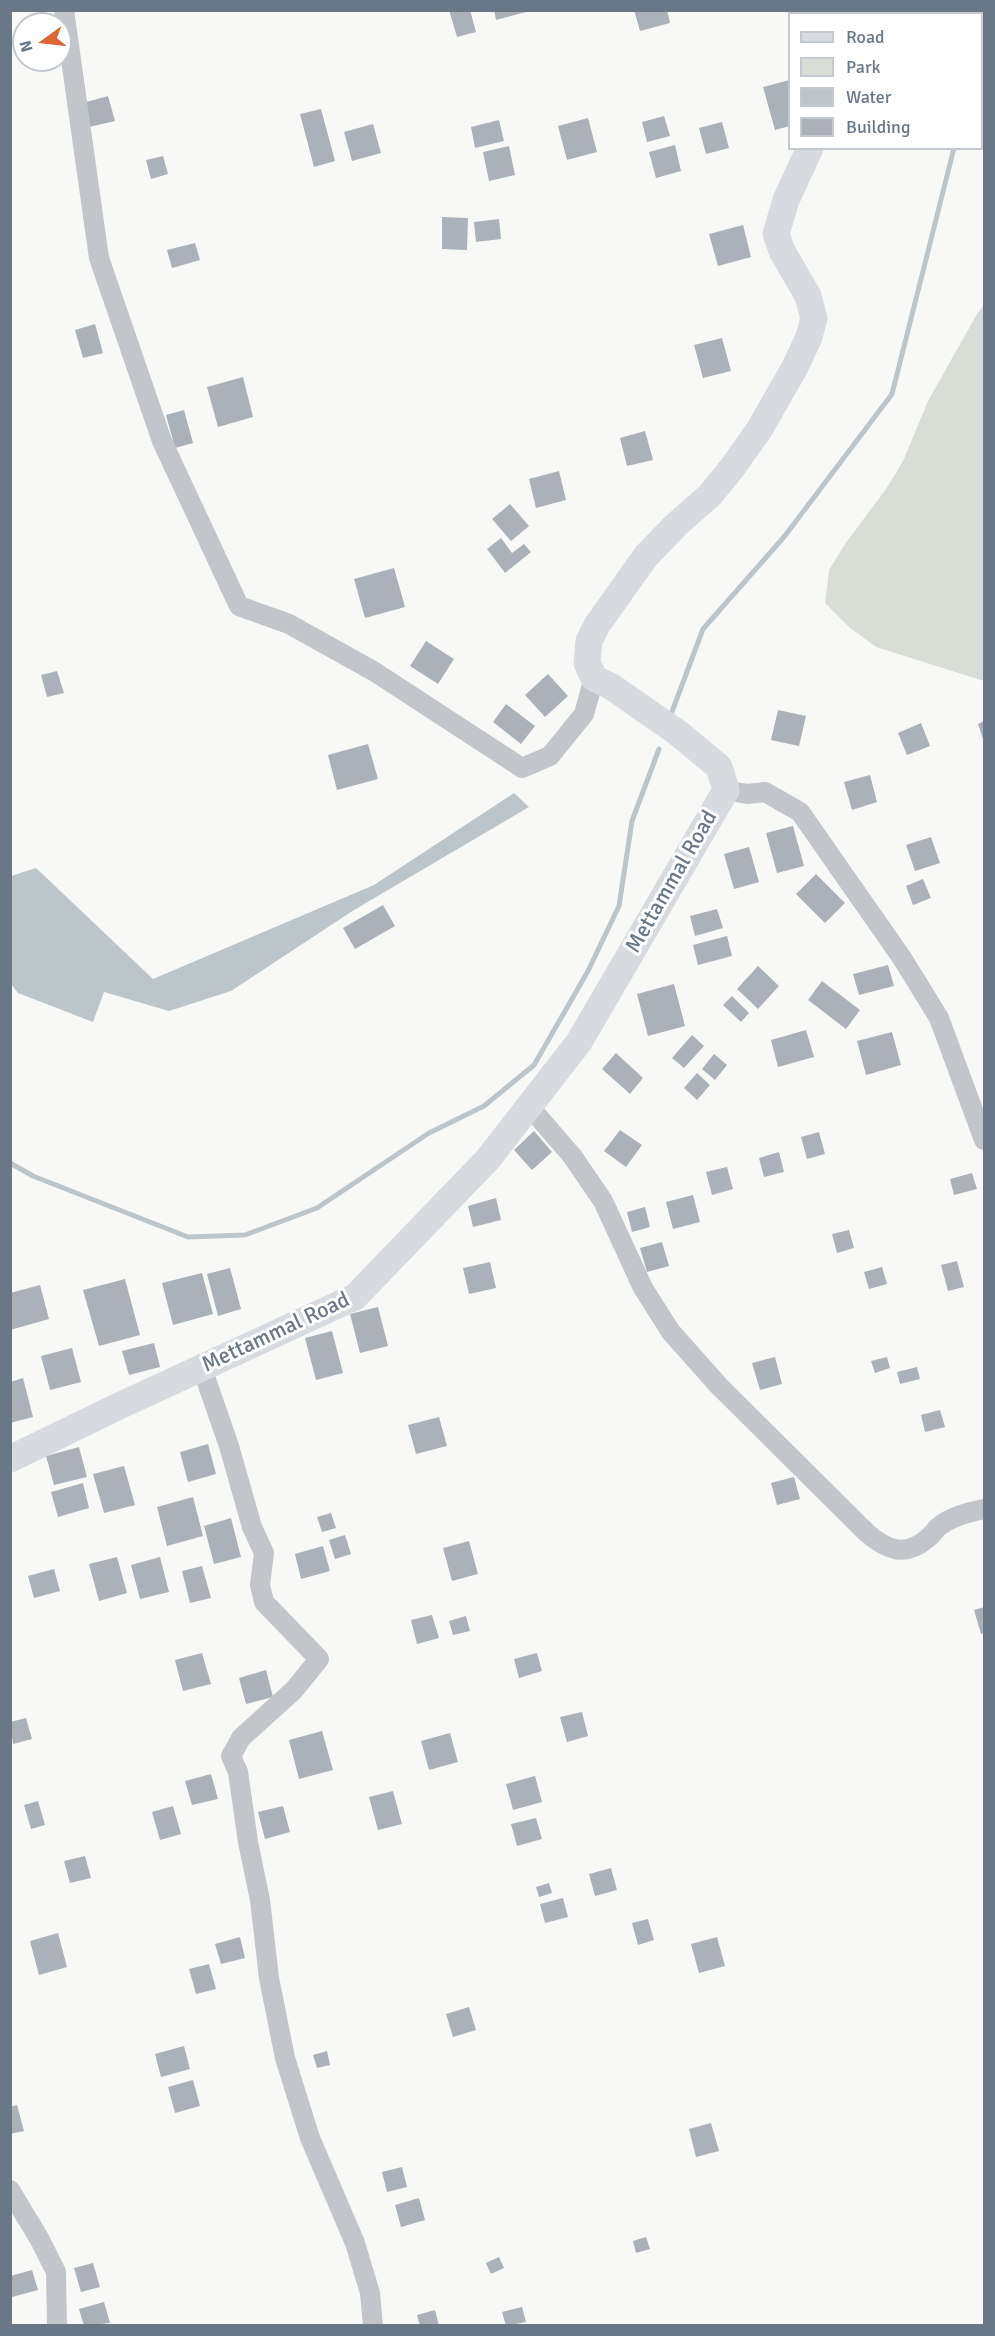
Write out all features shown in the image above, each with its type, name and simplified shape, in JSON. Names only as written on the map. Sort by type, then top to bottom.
[{"type":"main road","points":[[594,678],[587,663],[589,641],[597,625],[646,556],[710,495],[732,468],[759,430],[795,367],[808,337],[814,318],[808,297],[782,252],[776,234],[786,200],[809,150]]},
{"type":"main road","name":"Mettammal Road","points":[[10,1459],[118,1406],[355,1298],[488,1159],[579,1042],[726,789],[719,767],[678,732],[612,687],[594,678]]},
{"type":"street","points":[[64,10],[68,54],[99,258],[162,441],[239,606],[289,624],[375,672],[522,768],[550,756],[584,714],[594,678]]},
{"type":"street","points":[[726,789],[747,794],[765,792],[800,812],[902,958],[939,1018],[984,1140]]},
{"type":"street","points":[[529,1106],[573,1157],[603,1201],[643,1288],[671,1332],[718,1386],[867,1533],[881,1545],[895,1550],[908,1550],[927,1540],[941,1525],[962,1514],[984,1509]]},
{"type":"street","points":[[202,1368],[230,1446],[252,1527],[264,1553],[260,1585],[264,1602],[319,1659],[294,1690],[241,1738],[231,1756],[238,1772],[248,1842],[260,1900],[269,1978],[285,2058],[310,2138],[355,2243],[370,2293],[373,2325]]},
{"type":"street","points":[[10,2190],[56,2272],[57,2325]]},
{"type":"green space","points":[[984,305],[984,681],[876,647],[849,627],[825,603],[829,570],[903,461],[928,401]]},
{"type":"water","points":[[514,793],[529,807],[354,910],[231,991],[169,1011],[104,992],[93,1022],[18,993],[11,984],[11,876],[36,868],[153,979],[374,885]]},
{"type":"building","points":[[449,10],[470,10],[476,32],[457,37]]},
{"type":"building","points":[[494,10],[530,10],[530,11],[496,20]]},
{"type":"building","points":[[634,10],[667,10],[670,23],[640,31]]},
{"type":"building","points":[[788,81],[788,127],[775,130],[763,87]]},
{"type":"building","points":[[108,96],[115,121],[89,127],[83,103]]},
{"type":"building","points":[[321,109],[335,161],[314,167],[300,114]]},
{"type":"building","points":[[664,116],[670,136],[647,142],[642,122]]},
{"type":"building","points":[[588,118],[597,152],[567,160],[558,126]]},
{"type":"building","points":[[499,120],[504,141],[475,148],[471,127]]},
{"type":"building","points":[[722,122],[729,148],[706,154],[699,128]]},
{"type":"building","points":[[373,124],[381,153],[352,161],[344,132]]},
{"type":"building","points":[[675,145],[681,171],[656,178],[649,152]]},
{"type":"building","points":[[509,146],[515,175],[489,181],[483,152]]},
{"type":"building","points":[[163,156],[168,174],[151,179],[146,160]]},
{"type":"building","points":[[442,217],[468,218],[467,250],[442,249]]},
{"type":"building","points":[[499,219],[501,239],[476,242],[474,222]]},
{"type":"building","points":[[743,225],[751,257],[718,266],[709,234]]},
{"type":"building","points":[[195,243],[200,260],[172,268],[167,250]]},
{"type":"building","points":[[95,324],[103,353],[83,358],[75,330]]},
{"type":"building","points":[[722,338],[731,371],[703,378],[694,345]]},
{"type":"building","points":[[243,377],[253,417],[218,427],[207,387]]},
{"type":"building","points":[[184,410],[193,443],[175,448],[166,415]]},
{"type":"building","points":[[645,431],[653,460],[627,466],[620,438]]},
{"type":"building","points":[[559,471],[566,500],[536,508],[529,479]]},
{"type":"building","points":[[510,504],[529,526],[511,541],[492,519]]},
{"type":"building","points":[[501,538],[512,553],[524,544],[531,552],[505,573],[487,549]]},
{"type":"building","points":[[394,568],[405,607],[365,618],[354,579]]},
{"type":"building","points":[[426,641],[454,659],[438,684],[410,666]]},
{"type":"building","points":[[57,671],[64,693],[47,697],[41,675]]},
{"type":"building","points":[[548,674],[568,696],[545,717],[525,695]]},
{"type":"building","points":[[506,704],[535,726],[521,744],[493,722]]},
{"type":"building","points":[[778,710],[806,716],[799,746],[771,740]]},
{"type":"building","points":[[984,721],[984,742],[978,724]]},
{"type":"building","points":[[921,723],[930,746],[907,755],[898,733]]},
{"type":"building","points":[[368,744],[378,779],[337,790],[328,755]]},
{"type":"building","points":[[870,775],[877,802],[852,810],[844,782]]},
{"type":"building","points":[[793,826],[804,866],[777,873],[766,833]]},
{"type":"building","points":[[931,837],[940,863],[915,871],[906,845]]},
{"type":"building","points":[[749,847],[759,882],[734,889],[724,854]]},
{"type":"building","points":[[816,874],[845,903],[825,923],[796,894]]},
{"type":"building","points":[[923,879],[931,898],[913,905],[906,886]]},
{"type":"building","points":[[383,905],[395,926],[355,949],[343,928]]},
{"type":"building","points":[[717,909],[723,928],[695,936],[690,916]]},
{"type":"building","points":[[727,936],[732,956],[698,965],[693,945]]},
{"type":"building","points":[[888,965],[894,986],[859,995],[853,974]]},
{"type":"building","points":[[758,966],[779,986],[758,1009],[737,989]]},
{"type":"building","points":[[822,981],[860,1010],[846,1029],[808,1000]]},
{"type":"building","points":[[674,984],[685,1026],[648,1036],[637,994]]},
{"type":"building","points":[[732,996],[749,1013],[741,1022],[723,1005]]},
{"type":"building","points":[[806,1030],[814,1057],[778,1067],[771,1040]]},
{"type":"building","points":[[892,1032],[901,1065],[866,1075],[857,1041]]},
{"type":"building","points":[[692,1035],[704,1046],[684,1068],[672,1058]]},
{"type":"building","points":[[616,1053],[643,1078],[630,1094],[602,1069]]},
{"type":"building","points":[[714,1054],[727,1065],[715,1080],[702,1069]]},
{"type":"building","points":[[697,1073],[710,1085],[697,1100],[684,1088]]},
{"type":"building","points":[[620,1130],[642,1145],[626,1167],[604,1151]]},
{"type":"building","points":[[534,1131],[552,1152],[532,1170],[514,1150]]},
{"type":"building","points":[[819,1132],[825,1154],[807,1159],[801,1137]]},
{"type":"building","points":[[779,1152],[784,1172],[764,1177],[759,1158]]},
{"type":"building","points":[[727,1167],[733,1189],[712,1195],[706,1172]]},
{"type":"building","points":[[972,1173],[977,1189],[954,1195],[950,1179]]},
{"type":"building","points":[[693,1195],[700,1222],[673,1229],[666,1202]]},
{"type":"building","points":[[496,1198],[501,1220],[473,1227],[468,1206]]},
{"type":"building","points":[[645,1207],[650,1227],[632,1232],[627,1212]]},
{"type":"building","points":[[849,1230],[854,1248],[837,1253],[832,1234]]},
{"type":"building","points":[[662,1242],[669,1266],[647,1272],[640,1248]]},
{"type":"building","points":[[957,1261],[964,1287],[948,1291],[941,1265]]},
{"type":"building","points":[[490,1262],[496,1288],[469,1294],[463,1268]]},
{"type":"building","points":[[882,1267],[887,1284],[869,1289],[864,1272]]},
{"type":"building","points":[[230,1268],[241,1309],[218,1316],[207,1274]]},
{"type":"building","points":[[202,1273],[213,1314],[173,1325],[162,1283]]},
{"type":"building","points":[[125,1279],[140,1335],[99,1346],[83,1290]]},
{"type":"building","points":[[40,1285],[49,1319],[10,1330],[10,1293]]},
{"type":"building","points":[[378,1307],[388,1346],[360,1353],[350,1314]]},
{"type":"building","points":[[332,1331],[343,1373],[316,1380],[305,1338]]},
{"type":"building","points":[[154,1343],[160,1367],[129,1375],[122,1351]]},
{"type":"building","points":[[72,1348],[81,1382],[50,1390],[41,1356]]},
{"type":"building","points":[[775,1357],[782,1384],[760,1390],[752,1363]]},
{"type":"building","points":[[887,1357],[890,1368],[875,1373],[871,1361]]},
{"type":"building","points":[[917,1367],[920,1379],[900,1384],[897,1372]]},
{"type":"building","points":[[23,1378],[33,1417],[10,1423],[10,1382]]},
{"type":"building","points":[[940,1410],[945,1427],[925,1432],[921,1415]]},
{"type":"building","points":[[439,1417],[447,1446],[416,1454],[408,1425]]},
{"type":"building","points":[[208,1444],[216,1474],[188,1482],[180,1452]]},
{"type":"building","points":[[79,1447],[87,1477],[54,1485],[46,1456]]},
{"type":"building","points":[[124,1466],[135,1505],[104,1513],[93,1474]]},
{"type":"building","points":[[794,1477],[800,1499],[777,1505],[771,1483]]},
{"type":"building","points":[[83,1483],[89,1508],[58,1517],[51,1492]]},
{"type":"building","points":[[193,1497],[203,1536],[167,1546],[157,1507]]},
{"type":"building","points":[[331,1513],[336,1528],[322,1532],[317,1517]]},
{"type":"building","points":[[231,1518],[241,1557],[214,1564],[204,1526]]},
{"type":"building","points":[[345,1535],[351,1554],[335,1559],[329,1540]]},
{"type":"building","points":[[469,1541],[478,1574],[452,1581],[443,1548]]},
{"type":"building","points":[[323,1546],[330,1571],[301,1579],[295,1554]]},
{"type":"building","points":[[117,1557],[127,1593],[99,1601],[89,1564]]},
{"type":"building","points":[[160,1557],[169,1592],[140,1599],[131,1565]]},
{"type":"building","points":[[202,1566],[211,1598],[190,1603],[182,1571]]},
{"type":"building","points":[[54,1569],[60,1591],[34,1598],[28,1576]]},
{"type":"building","points":[[984,1607],[984,1633],[981,1634],[974,1610]]},
{"type":"building","points":[[432,1615],[439,1638],[417,1644],[411,1620]]},
{"type":"building","points":[[466,1616],[470,1631],[453,1635],[449,1621]]},
{"type":"building","points":[[202,1653],[211,1684],[183,1691],[175,1660]]},
{"type":"building","points":[[537,1653],[542,1671],[519,1678],[514,1659]]},
{"type":"building","points":[[266,1670],[273,1697],[246,1704],[239,1678]]},
{"type":"building","points":[[582,1712],[588,1736],[567,1742],[560,1717]]},
{"type":"building","points":[[26,1718],[32,1739],[13,1744],[10,1722]]},
{"type":"building","points":[[322,1731],[333,1770],[299,1779],[289,1740]]},
{"type":"building","points":[[450,1733],[458,1762],[429,1770],[421,1741]]},
{"type":"building","points":[[211,1774],[218,1799],[192,1805],[185,1781]]},
{"type":"building","points":[[535,1776],[542,1802],[513,1810],[506,1784]]},
{"type":"building","points":[[393,1791],[402,1824],[378,1830],[369,1797]]},
{"type":"building","points":[[38,1801],[45,1825],[31,1829],[24,1805]]},
{"type":"building","points":[[173,1806],[181,1834],[160,1840],[152,1812]]},
{"type":"building","points":[[283,1806],[290,1832],[265,1839],[258,1812]]},
{"type":"building","points":[[536,1818],[542,1839],[517,1846],[511,1824]]},
{"type":"building","points":[[85,1856],[91,1878],[70,1883],[64,1861]]},
{"type":"building","points":[[611,1868],[617,1890],[595,1896],[589,1874]]},
{"type":"building","points":[[549,1883],[552,1893],[539,1897],[536,1887]]},
{"type":"building","points":[[563,1898],[568,1917],[545,1923],[540,1904]]},
{"type":"building","points":[[648,1919],[654,1940],[638,1945],[632,1923]]},
{"type":"building","points":[[58,1933],[67,1967],[39,1975],[30,1941]]},
{"type":"building","points":[[240,1937],[245,1958],[221,1964],[215,1944]]},
{"type":"building","points":[[717,1937],[725,1966],[699,1973],[691,1944]]},
{"type":"building","points":[[209,1964],[216,1989],[196,1994],[189,1969]]},
{"type":"building","points":[[469,2007],[476,2030],[453,2037],[446,2014]]},
{"type":"building","points":[[184,2046],[190,2069],[161,2077],[155,2054]]},
{"type":"building","points":[[327,2051],[330,2065],[317,2068],[313,2055]]},
{"type":"building","points":[[193,2080],[200,2106],[175,2113],[168,2087]]},
{"type":"building","points":[[17,2105],[24,2131],[10,2134],[10,2107]]},
{"type":"building","points":[[711,2123],[719,2151],[696,2157],[689,2129]]},
{"type":"building","points":[[402,2167],[407,2187],[387,2192],[382,2172]]},
{"type":"building","points":[[419,2198],[425,2220],[401,2227],[395,2205]]},
{"type":"building","points":[[646,2237],[650,2249],[636,2253],[633,2241]]},
{"type":"building","points":[[499,2257],[504,2268],[491,2274],[486,2263]]},
{"type":"building","points":[[93,2263],[100,2287],[81,2292],[74,2268]]},
{"type":"building","points":[[32,2270],[38,2290],[12,2297],[10,2276]]},
{"type":"building","points":[[104,2302],[110,2323],[84,2326],[79,2309]]},
{"type":"building","points":[[522,2307],[526,2322],[506,2326],[502,2312]]},
{"type":"building","points":[[435,2310],[439,2326],[420,2326],[417,2315]]},
{"type":"waterway","points":[[670,717],[703,629],[784,537],[892,394],[953,150]]},
{"type":"waterway","points":[[10,1163],[33,1176],[188,1237],[245,1235],[317,1208],[429,1133],[484,1106],[534,1065],[588,971],[619,906],[632,821],[659,749]]}]
